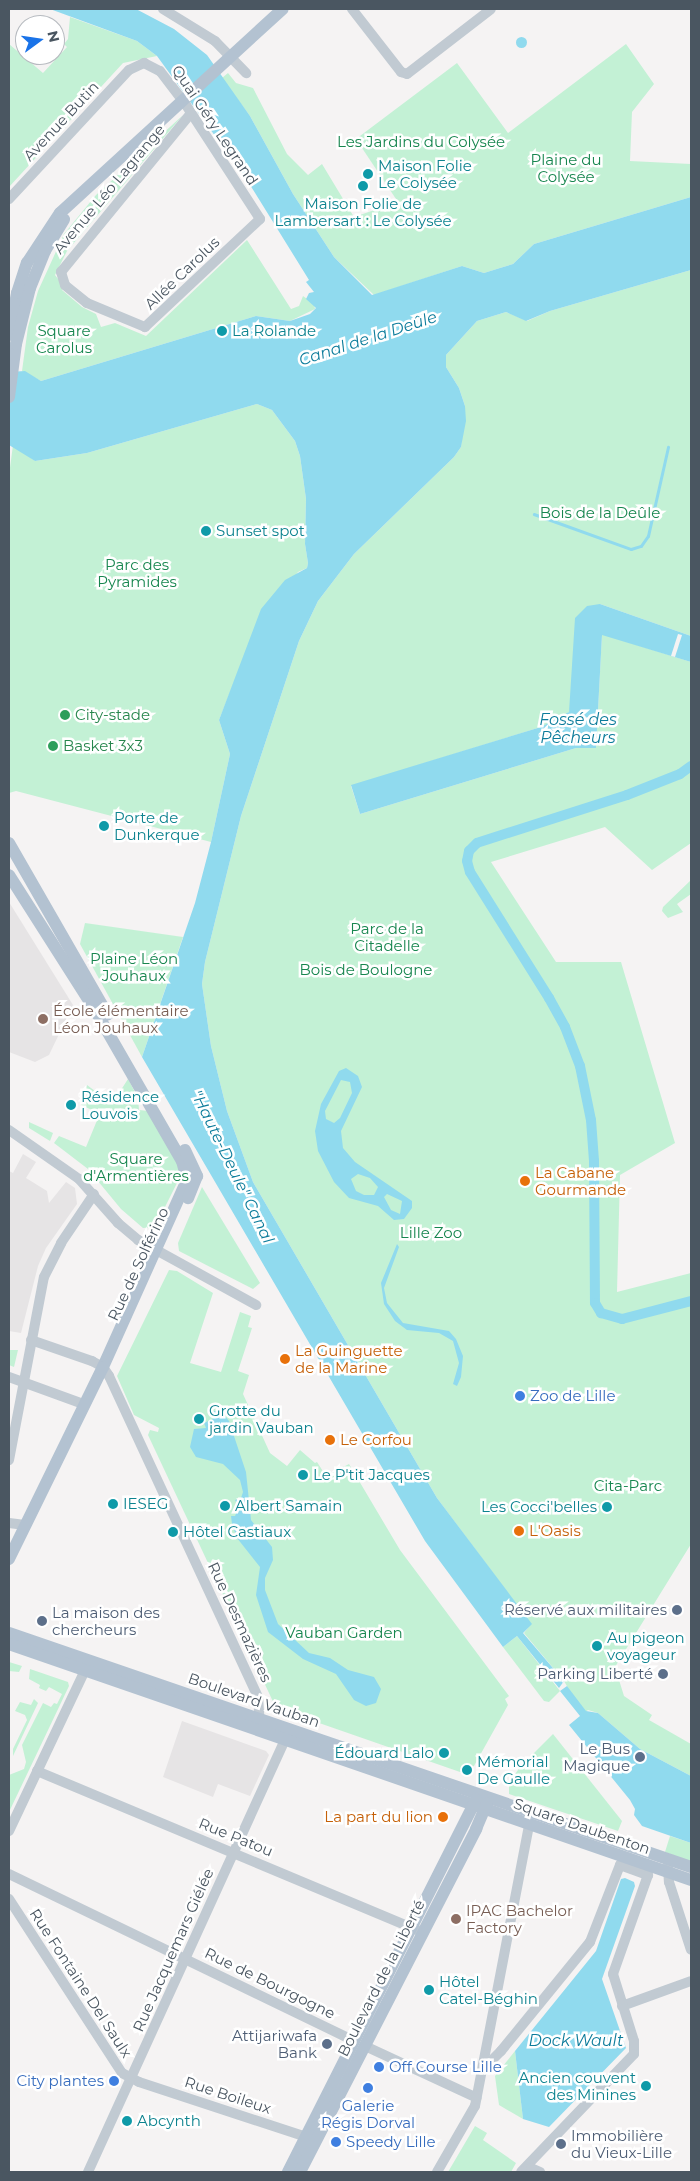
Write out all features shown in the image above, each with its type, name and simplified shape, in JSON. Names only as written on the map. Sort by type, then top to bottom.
[{"type":"main road","points":[[9,397],[14,309],[28,263],[44,233],[66,206],[282,9]]},
{"type":"main road","points":[[9,843],[192,1173]]},
{"type":"main road","points":[[9,875],[95,1010],[192,1173]]},
{"type":"main road","name":"Rue de Solférino","points":[[9,1559],[83,1404],[117,1346],[159,1252],[195,1184],[192,1173]]},
{"type":"main road","name":"Boulevard Vauban","points":[[9,1633],[260,1725],[285,1739],[484,1810]]},
{"type":"main road","name":"Boulevard Vauban","points":[[9,1644],[488,1798]]},
{"type":"main road","points":[[471,1805],[477,1799],[488,1798]]},
{"type":"main road","name":"Boulevard de la Liberté","points":[[300,2172],[312,2138],[418,1930],[484,1810],[488,1798]]},
{"type":"main road","name":"Square Daubenton","points":[[488,1798],[664,1857]]},
{"type":"main road","name":"Boulevard de la Liberté","points":[[418,1930],[460,1836],[471,1805]]},
{"type":"main road","name":"Square Daubenton","points":[[484,1810],[669,1874]]},
{"type":"main road","points":[[664,1857],[691,1866]]},
{"type":"main road","points":[[669,1874],[691,1880]]},
{"type":"main road","name":"Boulevard de la Liberté","points":[[288,2172],[312,2138]]},
{"type":"street","points":[[163,9],[215,42],[246,73]]},
{"type":"street","points":[[352,9],[401,72],[406,74],[491,9]]},
{"type":"street","name":"Quai Géry Legrand","points":[[136,65],[148,64],[156,67],[191,113],[260,218]]},
{"type":"street","name":"Avenue Butin","points":[[9,199],[136,65]]},
{"type":"street","name":"Avenue Léo Lagrange","points":[[90,305],[65,285],[62,269],[191,113]]},
{"type":"street","name":"Allée Carolus","points":[[90,305],[145,327],[260,218]]},
{"type":"street","points":[[9,1130],[73,1174],[94,1194],[123,1228],[159,1252],[256,1305]]},
{"type":"street","points":[[9,1460],[22,1382],[42,1286],[50,1264],[94,1194]]},
{"type":"street","points":[[31,1340],[103,1367]]},
{"type":"street","name":"Rue Desmazières","points":[[103,1367],[258,1697],[260,1725]]},
{"type":"street","points":[[9,1377],[83,1404]]},
{"type":"street","points":[[9,1523],[25,1525]]},
{"type":"street","points":[[9,1831],[85,1670]]},
{"type":"street","name":"Rue Jacquemars Giélée","points":[[88,2172],[132,2079],[285,1739]]},
{"type":"street","name":"Rue Patou","points":[[37,1771],[418,1930]]},
{"type":"street","points":[[437,2172],[470,2117],[477,2098],[529,1825]]},
{"type":"street","name":"Square Daubenton","points":[[664,1857],[669,1874]]},
{"type":"street","points":[[484,2068],[501,2051],[590,1942],[620,1865],[648,1875],[613,1974],[634,2042],[632,2057],[521,2172]]},
{"type":"street","name":"Rue de Bourgogne","points":[[9,1874],[477,2098]]},
{"type":"street","points":[[669,1874],[691,1950]]},
{"type":"street","name":"Rue Fontaine Del Saulx","points":[[9,1899],[116,2065],[132,2079]]},
{"type":"street","points":[[622,2006],[691,1981]]},
{"type":"street","name":"Rue Boileux","points":[[132,2079],[312,2138]]},
{"type":"street","points":[[521,2172],[531,2168],[540,2172]]},
{"type":"shaded area","points":[[9,902],[73,1005],[49,1055],[35,1062],[9,1052]]},
{"type":"shaded area","points":[[23,1154],[36,1162],[26,1178],[47,1191],[49,1203],[66,1182],[75,1188],[77,1204],[46,1248],[38,1266],[21,1333],[9,1331],[9,1171],[13,1173]]},
{"type":"shaded area","points":[[182,1721],[266,1751],[269,1755],[250,1796],[218,1784],[213,1797],[163,1777]]},
{"type":"green space","points":[[70,17],[137,41],[157,56],[123,63],[9,187],[9,44],[15,49],[15,65],[34,65],[43,73],[50,65],[65,65],[65,49],[67,47],[65,43],[68,39]]},
{"type":"green space","name":"Plaine du Colysée","points":[[626,44],[654,84],[632,112],[630,161],[691,164],[691,197],[534,244],[513,264],[484,273],[462,266],[374,295],[334,257],[293,194],[250,116],[222,78],[228,73],[236,83],[253,88],[287,154],[308,175],[322,164],[354,217],[398,202],[356,139],[457,63],[508,133]]},
{"type":"green space","name":"Square Carolus","points":[[183,115],[67,251],[55,275],[62,284],[62,290],[82,307],[96,314],[101,327],[115,323],[146,336],[247,240],[291,309],[299,306],[303,296],[314,304],[315,309],[290,321],[256,316],[41,381],[22,371],[28,327],[38,291],[64,234],[96,195]]},
{"type":"green space","name":"Parc de la Citadelle","points":[[691,270],[691,636],[600,604],[569,712],[565,716],[541,727],[351,786],[360,814],[576,748],[596,748],[602,634],[691,662],[691,843],[652,870],[605,827],[491,862],[556,962],[621,962],[675,1143],[620,1175],[617,1292],[691,1273],[691,1544],[615,1667],[624,1696],[652,1715],[649,1720],[691,1744],[691,1776],[640,1749],[598,1713],[588,1710],[583,1714],[564,1681],[524,1633],[531,1624],[437,1498],[253,1182],[227,1111],[211,1046],[202,984],[205,962],[241,816],[299,641],[318,601],[354,554],[454,457],[461,447],[465,406],[459,388],[446,367],[446,355],[477,321],[506,312],[527,321],[550,311]]},
{"type":"green space","name":"Parc des Pyramides","points":[[257,404],[272,410],[295,441],[300,456],[306,499],[305,544],[308,563],[307,568],[298,572],[248,647],[219,720],[230,754],[211,842],[16,791],[9,793],[9,475],[13,445],[35,461],[87,453]]},
{"type":"green space","points":[[691,880],[691,894],[677,904],[683,912],[668,918],[662,911],[663,907]]},
{"type":"green space","name":"Plaine Léon Jouhaux","points":[[85,923],[183,937],[142,1057],[80,944]]},
{"type":"green space","name":"Square d'Armentières","points":[[128,1079],[138,1098],[139,1110],[148,1111],[178,1163],[181,1175],[155,1227],[143,1228],[121,1209],[88,1169],[54,1143],[59,1136],[86,1147],[98,1118],[90,1114],[92,1110],[81,1105],[87,1085],[99,1094],[110,1097],[119,1093]]},
{"type":"green space","points":[[29,1122],[53,1133],[50,1141],[29,1128]]},
{"type":"green space","points":[[202,1187],[260,1283],[253,1289],[179,1251],[178,1243]]},
{"type":"green space","name":"Vauban Garden","points":[[169,1270],[177,1271],[213,1293],[190,1363],[221,1372],[240,1312],[251,1316],[248,1327],[252,1328],[238,1371],[249,1375],[243,1394],[270,1453],[287,1466],[300,1450],[315,1463],[317,1462],[326,1476],[349,1464],[400,1550],[509,1696],[505,1699],[508,1705],[474,1766],[460,1772],[276,1708],[148,1435],[150,1430],[158,1432],[159,1428],[134,1415],[117,1376]]},
{"type":"green space","points":[[9,1350],[18,1350],[14,1367],[9,1365]]},
{"type":"green space","points":[[517,1636],[560,1691],[549,1702],[544,1701],[503,1647]]},
{"type":"green space","points":[[9,1662],[22,1666],[19,1672],[9,1671]]},
{"type":"green space","points":[[30,1669],[68,1682],[69,1686],[9,1812],[9,1775],[24,1769],[26,1762],[22,1745],[43,1703],[51,1707],[54,1703],[57,1704],[62,1694],[49,1687],[46,1691],[39,1688],[40,1685],[29,1679]]},
{"type":"green space","points":[[34,1699],[38,1703],[13,1756],[13,1749],[27,1720],[25,1715],[15,1711],[20,1702],[31,1705]]},
{"type":"green space","points":[[553,1734],[622,1821],[618,1831],[509,1794],[509,1783],[520,1767]]},
{"type":"green space","points":[[670,1836],[691,1843],[691,1862],[665,1852]]},
{"type":"green space","points":[[515,2051],[523,2119],[499,2105],[495,2076]]},
{"type":"green space","points":[[475,2126],[487,2133],[483,2140],[516,2163],[511,2172],[448,2172]]},
{"type":"water","points":[[50,9],[136,9],[174,29],[207,55],[250,116],[293,194],[334,257],[372,295],[462,266],[484,273],[513,264],[534,244],[691,197],[691,270],[550,311],[526,321],[506,312],[477,321],[446,355],[446,367],[459,388],[465,406],[466,421],[461,447],[454,457],[354,554],[318,601],[299,641],[241,816],[205,962],[202,984],[211,1046],[227,1111],[253,1182],[437,1498],[532,1624],[523,1633],[564,1681],[559,1688],[517,1636],[503,1647],[425,1541],[142,1057],[195,903],[211,842],[230,754],[219,720],[261,609],[285,580],[307,568],[305,544],[306,499],[300,456],[295,441],[272,410],[257,404],[87,453],[35,461],[9,445],[9,372],[25,371],[41,381],[256,316],[290,321],[310,314],[316,308],[306,299],[309,293],[314,292],[306,282],[309,280],[247,180],[157,56],[137,41]]},
{"type":"water","points":[[521,36],[527,42],[521,48],[515,42]]},
{"type":"water","name":"Fossé des Pêcheurs","points":[[600,604],[691,636],[691,662],[602,635],[596,748],[576,748],[360,814],[351,785],[541,727],[569,712],[575,618],[587,606]]},
{"type":"water","points":[[346,1068],[358,1076],[362,1087],[341,1131],[343,1148],[355,1162],[412,1201],[412,1208],[404,1219],[394,1220],[378,1206],[349,1198],[334,1182],[318,1151],[315,1131],[321,1104],[339,1071]],"holes":[[[341,1080],[350,1082],[352,1093],[340,1118],[334,1123],[326,1119],[325,1111]],[[358,1174],[370,1178],[378,1187],[374,1195],[364,1195],[356,1191],[351,1179]],[[387,1194],[402,1201],[400,1214],[391,1210],[384,1197]]]},
{"type":"water","points":[[397,1244],[399,1247],[384,1288],[387,1303],[403,1323],[449,1331],[456,1339],[463,1356],[461,1377],[457,1386],[453,1384],[459,1363],[453,1341],[439,1333],[407,1330],[395,1321],[384,1304],[381,1283]]},
{"type":"water","points":[[220,1410],[229,1421],[246,1472],[251,1520],[272,1547],[273,1560],[265,1578],[265,1590],[278,1624],[309,1653],[330,1658],[348,1670],[374,1677],[381,1689],[376,1703],[366,1706],[354,1700],[336,1674],[303,1659],[268,1632],[256,1595],[260,1567],[237,1538],[232,1524],[231,1516],[235,1516],[239,1507],[235,1500],[241,1498],[243,1492],[240,1480],[223,1464],[196,1457],[190,1447],[194,1429],[206,1428],[204,1423],[213,1419],[210,1412]]},
{"type":"water","points":[[567,1686],[586,1711],[598,1713],[640,1749],[691,1776],[691,1843],[642,1826],[634,1815],[635,1809],[630,1800],[569,1725],[580,1716],[560,1691]]},
{"type":"water","name":"Dock Wault","points":[[625,1878],[634,1882],[635,1886],[602,1979],[626,2048],[549,2127],[523,2119],[515,2051],[596,1951],[621,1879]]},
{"type":"pier","points":[[678,634],[682,635],[675,657],[671,656]]},
{"type":"waterway","points":[[534,514],[631,549],[641,546],[648,536],[668,447]]},
{"type":"waterway","points":[[691,766],[680,774],[627,795],[477,843],[469,851],[467,861],[470,872],[549,998],[565,1027],[580,1066],[591,1120],[594,1161],[595,1303],[601,1313],[622,1319],[691,1301]]},
{"type":"place","name":"Maison Folie Le Colysée","points":[[368,174]]},
{"type":"place","name":"Maison Folie de Lambersart : Le Colysée","points":[[363,186]]},
{"type":"place","name":"La Rolande","points":[[222,331]]},
{"type":"place","name":"Sunset spot","points":[[206,531]]},
{"type":"place","name":"City-stade","points":[[65,715]]},
{"type":"place","name":"Basket 3x3","points":[[53,746]]},
{"type":"place","name":"Porte de Dunkerque","points":[[104,826]]},
{"type":"place","name":"École élémentaire Léon Jouhaux","points":[[43,1019]]},
{"type":"place","name":"Résidence Louvois","points":[[71,1105]]},
{"type":"place","name":"La Cabane Gourmande","points":[[525,1181]]},
{"type":"place","name":"La Guinguette de la Marine","points":[[285,1359]]},
{"type":"place","name":"Zoo de Lille","points":[[520,1396]]},
{"type":"place","name":"Grotte du jardin Vauban","points":[[199,1419]]},
{"type":"place","name":"Le Corfou","points":[[330,1440]]},
{"type":"place","name":"Le P'tit Jacques","points":[[303,1475]]},
{"type":"place","name":"IESEG","points":[[113,1504]]},
{"type":"place","name":"Albert Samain","points":[[225,1506]]},
{"type":"place","name":"Les Cocci'belles","points":[[607,1507]]},
{"type":"place","name":"L'Oasis","points":[[519,1531]]},
{"type":"place","name":"Hôtel Castiaux","points":[[173,1532]]},
{"type":"place","name":"Réservé aux militaires","points":[[677,1610]]},
{"type":"place","name":"La maison des chercheurs","points":[[42,1621]]},
{"type":"place","name":"Au pigeon voyageur","points":[[597,1646]]},
{"type":"place","name":"Parking Liberté","points":[[663,1674]]},
{"type":"place","name":"Édouard Lalo","points":[[444,1753]]},
{"type":"place","name":"Le Bus Magique","points":[[640,1757]]},
{"type":"place","name":"Mémorial De Gaulle","points":[[467,1770]]},
{"type":"place","name":"La part du lion","points":[[443,1817]]},
{"type":"place","name":"IPAC Bachelor Factory","points":[[456,1919]]},
{"type":"place","name":"Hôtel Catel-Béghin","points":[[429,1990]]},
{"type":"place","name":"Attijariwafa Bank","points":[[327,2044]]},
{"type":"place","name":"Off Course Lille","points":[[379,2067]]},
{"type":"place","name":"City plantes","points":[[114,2081]]},
{"type":"place","name":"Ancien couvent des Minines","points":[[646,2086]]},
{"type":"place","name":"Galerie Régis Dorval","points":[[368,2088]]},
{"type":"place","name":"Abcynth","points":[[127,2121]]},
{"type":"place","name":"Speedy Lille","points":[[336,2142]]},
{"type":"place","name":"Immobilière du Vieux-Lille","points":[[561,2144]]},
{"type":"park label","name":"Les Jardins du Colysée","points":[[421,142]]},
{"type":"park label","name":"Bois de la Deûle","points":[[600,513]]},
{"type":"park label","name":"Bois de Boulogne","points":[[366,970]]},
{"type":"park label","name":"Lille Zoo","points":[[431,1233]]},
{"type":"park label","name":"Cita-Parc","points":[[628,1486]]},
{"type":"water label","name":"Canal de la Deûle","points":[[368,339]]},
{"type":"water label","name":"\"Haute-Deule\" Canal","points":[[232,1167]]}]
